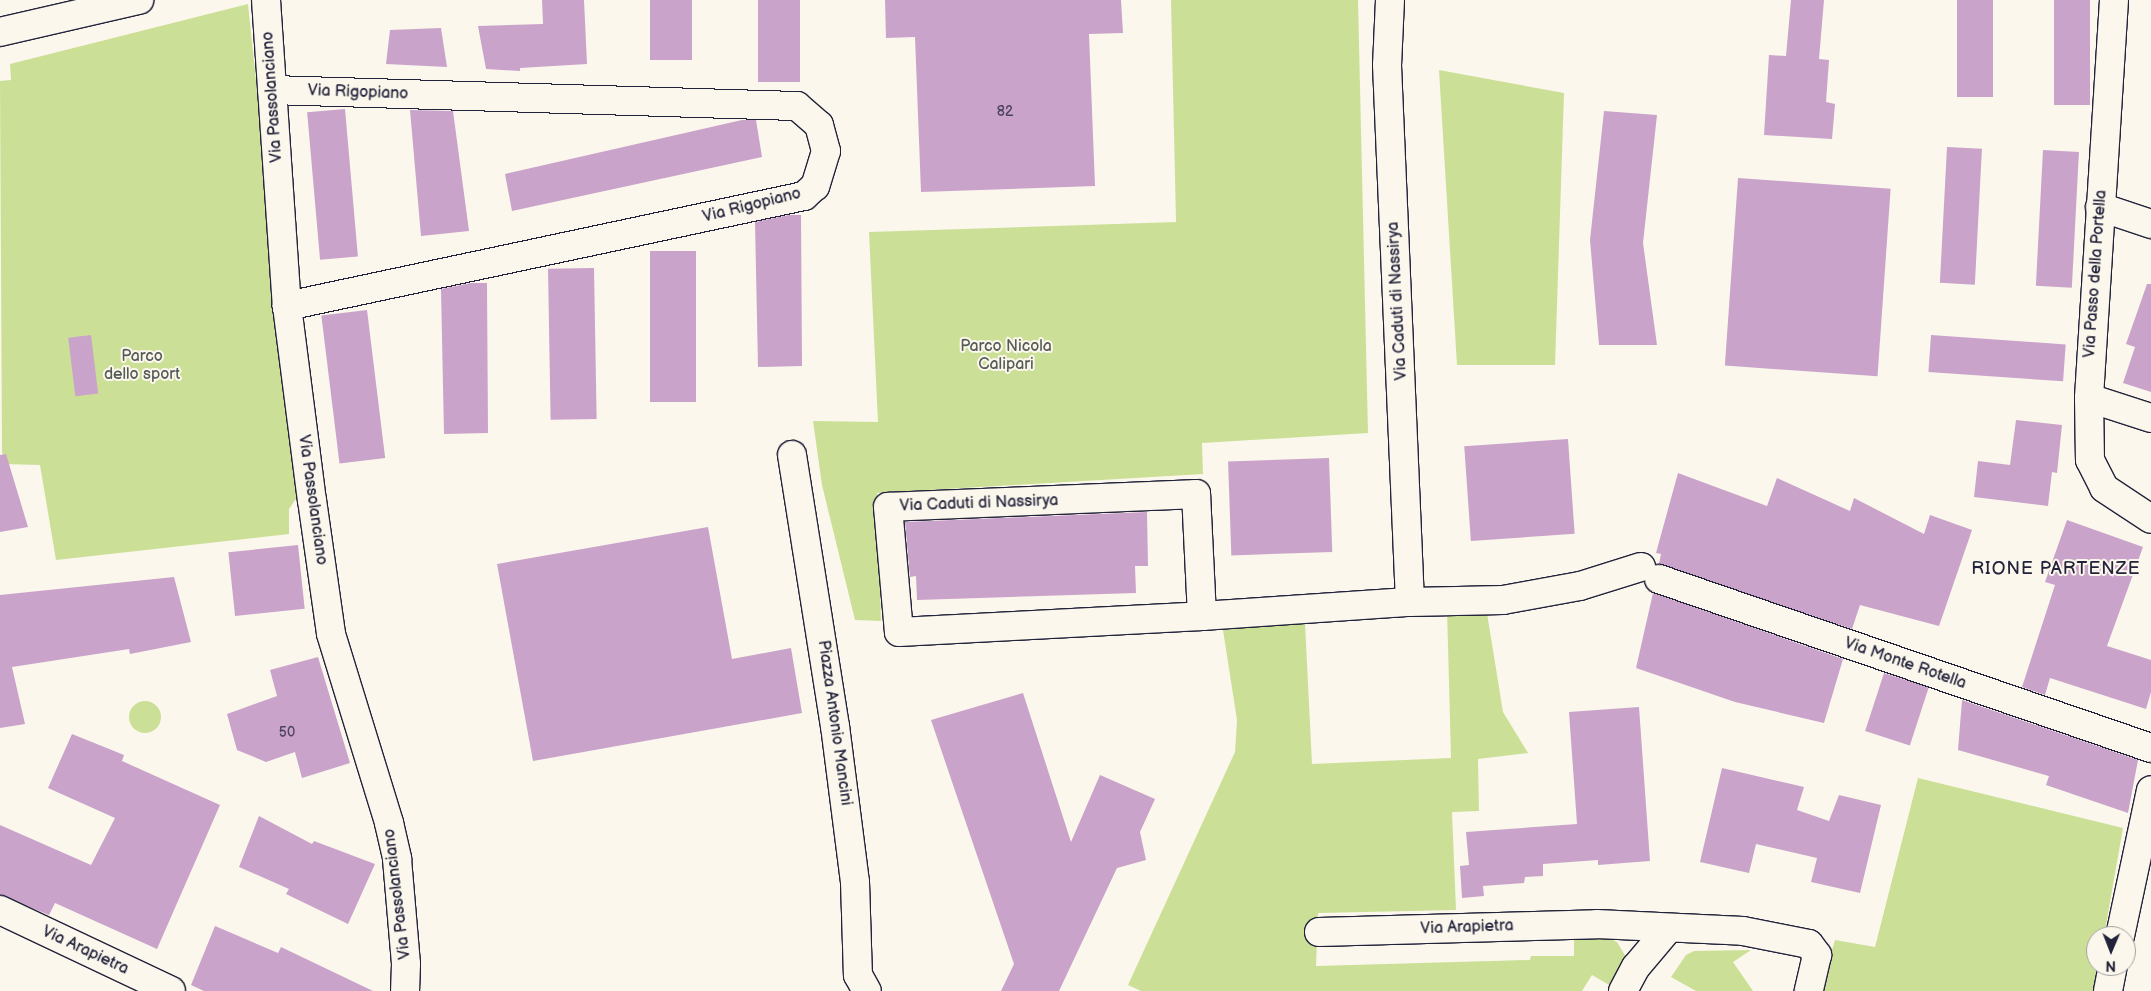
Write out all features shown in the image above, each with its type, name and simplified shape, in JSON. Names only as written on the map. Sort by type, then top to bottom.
[{"type":"street","points":[[0,32],[139,0]]},
{"type":"street","name":"Via Passolanciano","points":[[266,0],[288,306],[331,634],[390,823],[397,859],[406,964],[405,991]]},
{"type":"street","name":"Via Caduti di Nassirya","points":[[1390,0],[1387,65],[1410,602]]},
{"type":"street","name":"Via Passo della Portella","points":[[2114,0],[2089,398],[2090,460],[2104,488],[2151,519]]},
{"type":"street","name":"Via Rigopiano","points":[[272,90],[797,106],[819,125],[826,151],[814,186],[804,196],[288,306]]},
{"type":"street","points":[[2100,207],[2151,224]]},
{"type":"street","points":[[2089,398],[2151,418]]},
{"type":"street","name":"Piazza Antonio Mancini","points":[[792,455],[834,717],[855,882],[858,975],[867,991]]},
{"type":"street","name":"Via Caduti di Nassirya","points":[[1202,616],[1196,494],[888,507],[899,632],[1202,616],[1410,602],[1503,600],[1650,573]]},
{"type":"street","name":"Via Monte Rotella","points":[[1650,573],[2151,748]]},
{"type":"street","points":[[2122,926],[2151,790]]},
{"type":"street","name":"Via Arapietra","points":[[0,910],[171,991]]},
{"type":"street","name":"Via Arapietra","points":[[1319,932],[1597,924],[1668,929],[1743,931],[1809,944],[1817,955],[1809,991]]},
{"type":"street","points":[[1614,926],[1629,936],[1642,960]]},
{"type":"street","points":[[1622,991],[1642,960],[1668,929]]},
{"type":"street","points":[[2108,991],[2111,976]]},
{"type":"green space","name":"Parco Nicola Calipari","points":[[1171,0],[1358,0],[1368,433],[1202,443],[1203,474],[877,493],[881,621],[855,620],[822,485],[813,421],[878,422],[869,232],[1176,222]]},
{"type":"green space","name":"Parco dello sport","points":[[248,4],[299,494],[289,509],[289,534],[56,560],[40,465],[4,464],[2,451],[0,81],[11,80],[10,64]]},
{"type":"green space","points":[[1439,70],[1564,93],[1555,365],[1457,365]]},
{"type":"green space","points":[[1486,607],[1503,712],[1528,753],[1478,759],[1479,811],[1452,812],[1456,910],[1318,913],[1316,966],[1530,960],[1531,956],[1574,956],[1574,937],[1607,937],[1617,942],[1626,957],[1611,986],[1592,975],[1582,991],[1141,991],[1128,985],[1235,752],[1237,720],[1223,630],[1305,623],[1312,764],[1451,758],[1447,609]]},
{"type":"green space","points":[[145,701],[151,702],[156,706],[160,711],[160,723],[156,728],[151,732],[145,733],[139,732],[134,728],[130,723],[129,717],[130,711],[134,706],[139,702]]},
{"type":"green space","points":[[1918,778],[2123,828],[2106,926],[2086,926],[2086,976],[2097,976],[2094,991],[1820,991],[1835,940],[1875,947]]},
{"type":"green space","points":[[1751,950],[1733,962],[1753,991],[1696,991],[1671,977],[1686,955],[1694,951]]},
{"type":"building","points":[[542,0],[584,0],[587,64],[520,68],[520,71],[486,69],[478,26],[543,24]]},
{"type":"building","points":[[650,0],[692,0],[692,60],[650,60]]},
{"type":"building","points":[[758,0],[800,0],[800,82],[758,82]]},
{"type":"building","points":[[885,0],[1121,0],[1123,33],[1089,34],[1095,186],[921,192],[915,37],[886,38]]},
{"type":"building","points":[[1791,0],[1824,0],[1819,59],[1829,60],[1826,102],[1835,104],[1832,139],[1764,135],[1769,55],[1786,56]]},
{"type":"building","points":[[1957,0],[1993,0],[1993,97],[1957,97]]},
{"type":"building","points":[[2054,0],[2090,0],[2090,105],[2054,105]]},
{"type":"building","points":[[441,28],[447,67],[386,64],[390,30]]},
{"type":"building","points":[[345,109],[358,256],[320,260],[307,112]]},
{"type":"building","points":[[410,110],[453,111],[469,231],[421,236]]},
{"type":"building","points":[[1604,111],[1657,115],[1643,243],[1657,345],[1599,345],[1590,240]]},
{"type":"building","points":[[742,120],[756,120],[762,157],[512,211],[505,174]]},
{"type":"building","points":[[1947,147],[1982,149],[1975,285],[1940,283]]},
{"type":"building","points":[[2043,150],[2079,152],[2072,288],[2036,286]]},
{"type":"building","points":[[1738,178],[1891,189],[1878,376],[1725,366]]},
{"type":"building","points":[[789,215],[801,215],[802,366],[758,367],[755,222]]},
{"type":"building","points":[[650,251],[696,251],[696,402],[650,402]]},
{"type":"building","points":[[594,268],[597,419],[551,420],[548,269]]},
{"type":"building","points":[[471,283],[487,283],[488,433],[444,434],[441,289]]},
{"type":"building","points":[[2147,284],[2151,284],[2151,392],[2123,383],[2135,347],[2126,344]]},
{"type":"building","points":[[367,310],[385,458],[340,463],[321,316]]},
{"type":"building","points":[[91,335],[98,394],[75,396],[68,338]]},
{"type":"building","points":[[1931,335],[2066,344],[2063,381],[1928,372]]},
{"type":"building","points":[[2016,420],[2062,425],[2057,473],[2052,472],[2048,506],[1974,497],[1978,461],[2010,465]]},
{"type":"building","points":[[1568,439],[1575,534],[1471,541],[1464,446]]},
{"type":"building","points":[[6,454],[28,527],[0,532],[0,455]]},
{"type":"building","points":[[1329,458],[1332,552],[1231,555],[1228,462]]},
{"type":"building","points":[[1678,473],[1767,506],[1777,478],[1850,511],[1854,498],[1924,534],[1930,515],[1972,530],[1939,626],[1860,605],[1852,629],[1659,564],[1661,554],[1656,553]]},
{"type":"building","points":[[1147,512],[1148,566],[1135,566],[1136,593],[917,600],[916,576],[910,577],[905,522]]},
{"type":"building","points":[[2067,520],[2143,547],[2107,646],[2151,660],[2151,692],[2146,709],[2050,678],[2045,695],[2022,687],[2055,585],[2045,582]]},
{"type":"building","points":[[708,527],[732,659],[791,648],[802,713],[533,761],[497,564]]},
{"type":"building","points":[[298,545],[305,609],[235,616],[228,552]]},
{"type":"building","points":[[174,577],[191,642],[130,654],[129,649],[12,667],[25,724],[0,728],[0,595]]},
{"type":"building","points":[[1653,593],[1843,659],[1824,723],[1735,702],[1636,668]]},
{"type":"building","points":[[318,657],[350,763],[302,778],[295,752],[266,762],[237,750],[227,714],[277,696],[270,670]]},
{"type":"building","points":[[1884,673],[1929,688],[1910,746],[1865,731]]},
{"type":"building","points":[[1023,693],[1071,842],[1100,775],[1155,799],[1140,832],[1146,860],[1117,868],[1059,991],[1001,991],[1014,964],[931,720]]},
{"type":"building","points":[[1962,700],[2138,760],[2128,813],[2046,785],[2049,776],[1958,750]]},
{"type":"building","points":[[1639,707],[1650,861],[1598,865],[1598,860],[1543,864],[1543,876],[1525,877],[1524,883],[1483,886],[1484,896],[1462,898],[1460,866],[1469,865],[1466,832],[1577,824],[1569,712]]},
{"type":"building","points":[[72,734],[124,755],[122,761],[220,805],[157,949],[55,903],[49,915],[0,895],[0,825],[91,865],[115,818],[48,788]]},
{"type":"building","points":[[1722,768],[1804,787],[1797,810],[1829,821],[1839,795],[1881,805],[1860,893],[1811,882],[1817,858],[1756,844],[1749,873],[1700,862]]},
{"type":"building","points":[[259,816],[312,844],[314,841],[375,864],[348,924],[286,894],[289,889],[239,867]]},
{"type":"building","points":[[215,926],[278,953],[281,947],[373,991],[204,991],[191,985]]},
{"type":"district","name":"RIONE PARTENZE","points":[[2056,569]]}]
